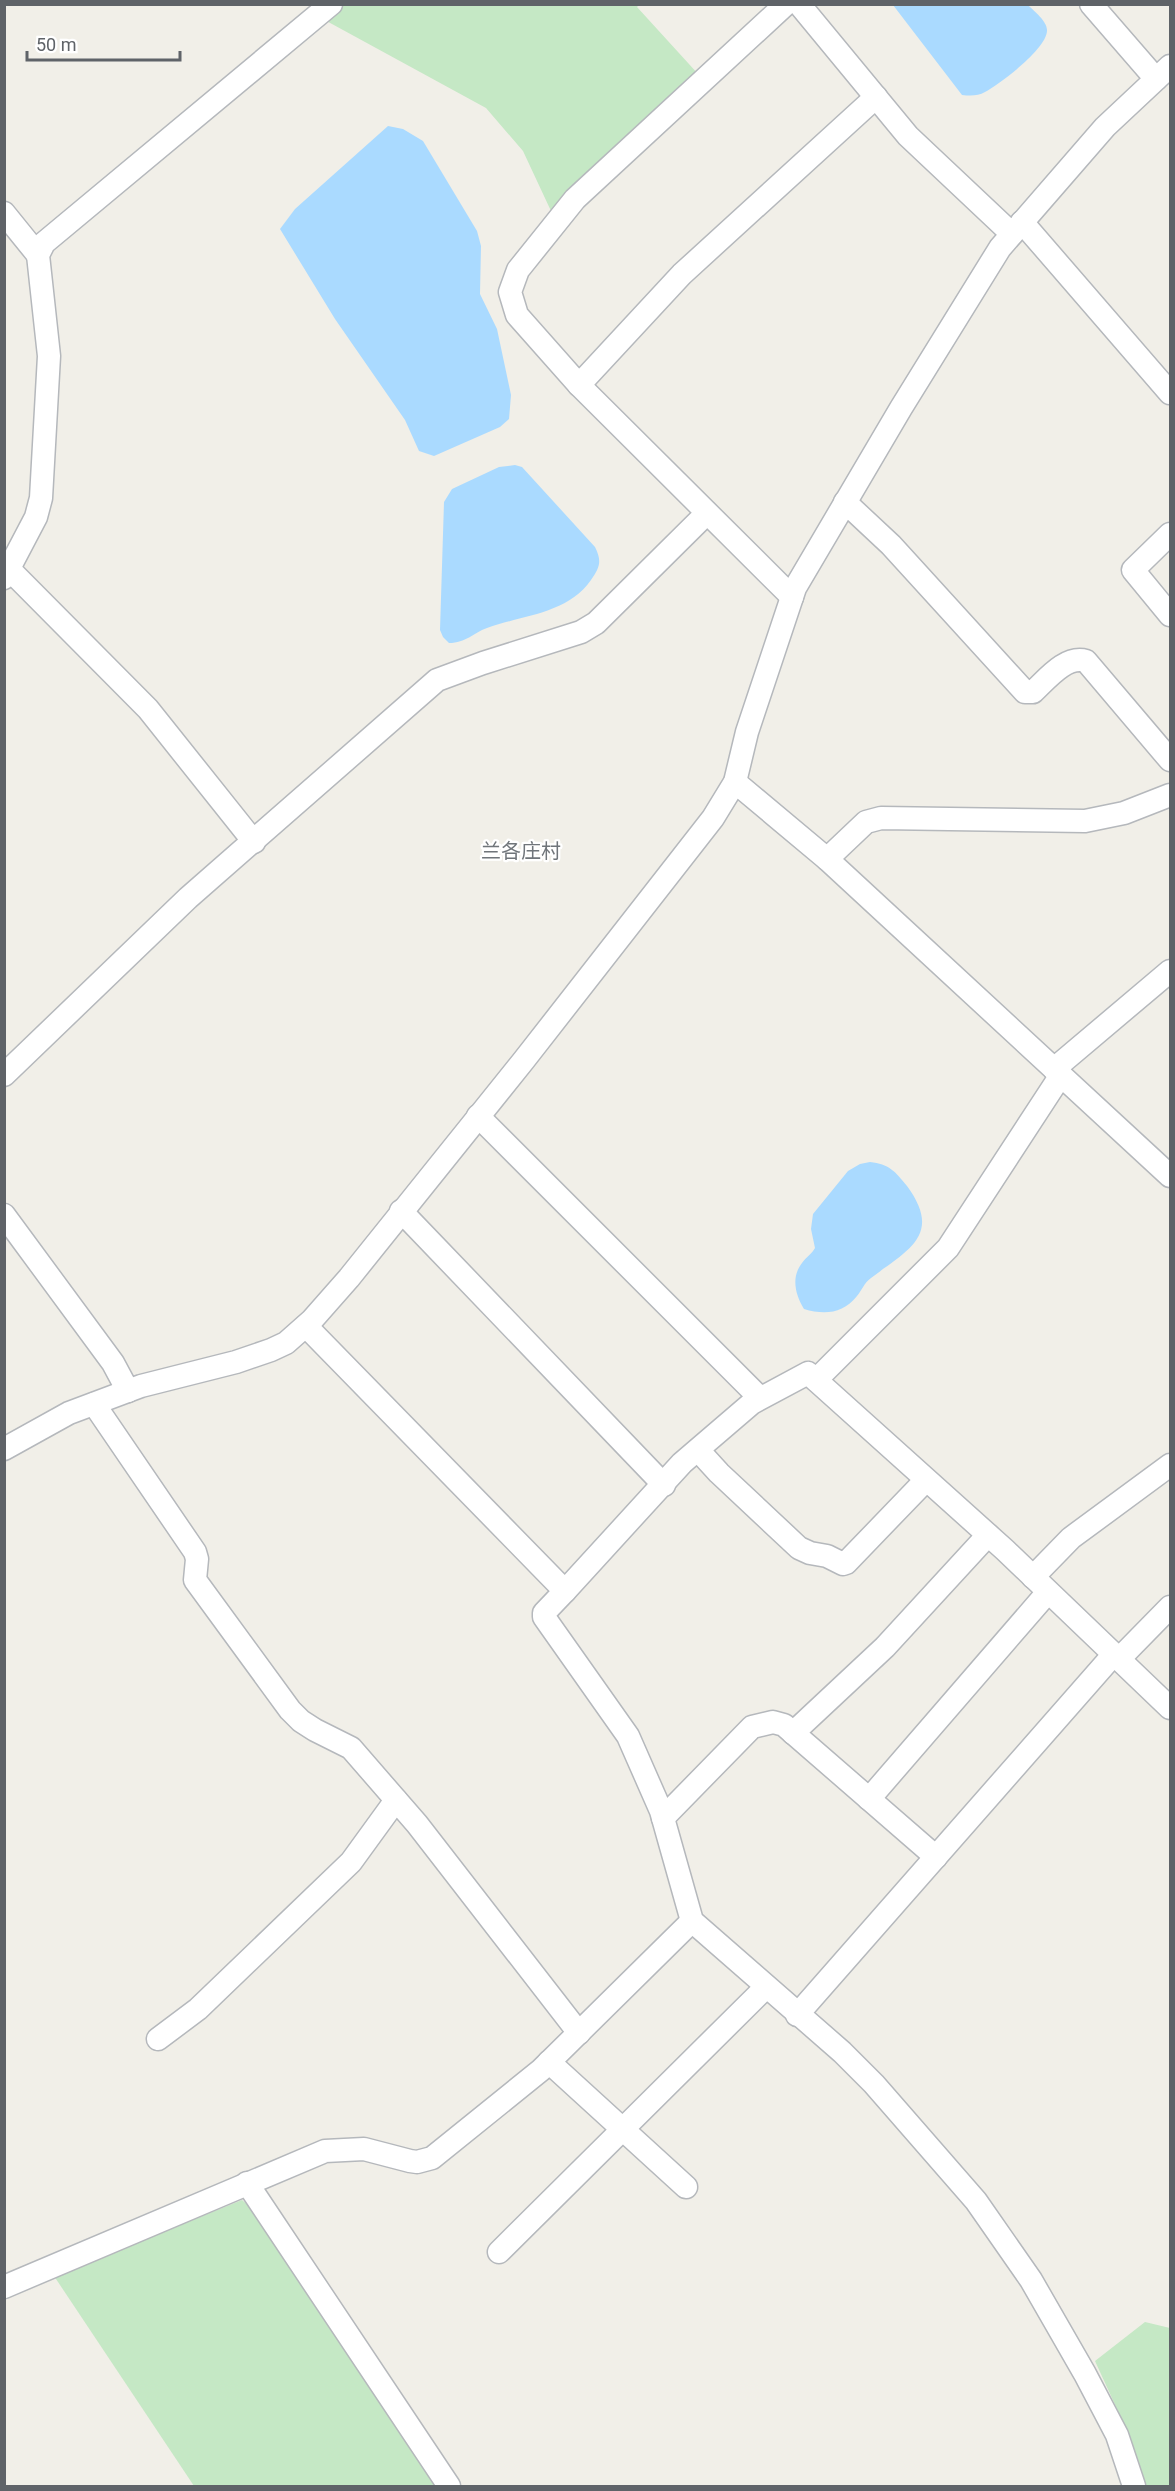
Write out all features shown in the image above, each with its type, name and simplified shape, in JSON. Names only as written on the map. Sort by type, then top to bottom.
[{"type":"street","points":[[38,255],[44,243],[331,4]]},
{"type":"street","points":[[786,4],[575,199],[518,270],[510,292],[517,315],[579,385],[792,597]]},
{"type":"street","points":[[800,4],[908,136],[1017,228],[1170,393]]},
{"type":"street","points":[[4,1449],[69,1413],[128,1391],[272,1350],[286,1343],[306,1326],[349,1278],[713,818],[735,782],[747,732],[792,597],[845,502],[944,338],[1000,248],[1105,127],[1163,73],[1091,4]]},
{"type":"street","points":[[579,385],[681,274],[876,97]]},
{"type":"street","points":[[4,213],[38,255],[49,356],[42,498],[36,517],[6,573],[148,709],[254,842]]},
{"type":"street","points":[[845,502],[891,545],[1025,692],[1033,692],[1068,662],[1079,658],[1086,661],[1170,760]]},
{"type":"street","points":[[4,1075],[188,898],[437,680],[581,632],[596,623],[707,513]]},
{"type":"street","points":[[1169,538],[1133,570],[1170,615]]},
{"type":"street","points":[[735,782],[827,860],[1170,1176]]},
{"type":"street","points":[[827,860],[866,822],[881,818],[1085,821],[1124,813],[1170,795]]},
{"type":"street","points":[[816,1380],[948,1248],[1058,1072],[1170,971]]},
{"type":"street","points":[[478,1116],[760,1398]]},
{"type":"street","points":[[401,1211],[664,1485]]},
{"type":"street","points":[[4,1215],[113,1363],[128,1391]]},
{"type":"street","points":[[306,1326],[565,1591]]},
{"type":"street","points":[[1134,2487],[1117,2435],[1084,2374],[1030,2280],[976,2201],[874,2084],[842,2052],[692,1921],[663,1818],[628,1736],[544,1617],[544,1613],[682,1463],[760,1398],[808,1372],[1041,1584],[1170,1708]]},
{"type":"street","points":[[94,1404],[195,1552],[195,1580],[290,1710],[315,1730],[351,1748],[396,1800],[579,2033]]},
{"type":"street","points":[[698,1450],[719,1473],[799,1548],[827,1556],[843,1564],[926,1480]]},
{"type":"street","points":[[869,1799],[1041,1584],[1071,1539],[1170,1465]]},
{"type":"street","points":[[793,1733],[885,1647],[988,1535]]},
{"type":"street","points":[[797,2015],[1117,1656],[1170,1607]]},
{"type":"street","points":[[663,1818],[752,1727],[773,1722],[784,1725],[936,1857]]},
{"type":"street","points":[[158,2039],[198,2009],[351,1862],[396,1800]]},
{"type":"street","points":[[4,2288],[325,2151],[349,2148],[372,2150],[417,2162],[432,2158],[549,2062],[692,1921]]},
{"type":"street","points":[[499,2252],[766,1987]]},
{"type":"street","points":[[549,2062],[686,2187]]},
{"type":"street","points":[[248,2183],[448,2487]]},
{"type":"green space","points":[[337,4],[639,5],[637,7],[699,75],[551,211],[523,151],[486,108],[321,18]]},
{"type":"green space","points":[[242,2200],[259,2215],[447,2486],[194,2486],[54,2276]]},
{"type":"green space","points":[[1145,2322],[1170,2328],[1170,2486],[1146,2486],[1128,2433],[1095,2361]]},
{"type":"water","points":[[893,5],[1028,5],[1043,20],[1047,30],[1040,46],[1011,74],[982,93],[962,95]]},
{"type":"water","points":[[388,126],[403,129],[423,141],[477,231],[481,246],[480,294],[497,329],[511,395],[509,419],[500,427],[434,456],[419,451],[405,420],[335,319],[280,229],[295,209]]},
{"type":"water","points":[[515,465],[522,467],[595,547],[599,556],[598,568],[581,591],[557,607],[487,628],[465,640],[449,643],[440,630],[444,502],[452,489],[499,467]]},
{"type":"water","points":[[870,1162],[882,1164],[891,1169],[907,1186],[922,1217],[921,1229],[908,1250],[869,1280],[852,1302],[833,1312],[804,1309],[798,1297],[795,1280],[799,1268],[815,1248],[811,1229],[813,1214],[848,1171],[860,1164]]},
{"type":"district","name":"兰各庄村","points":[[521,851]]}]
